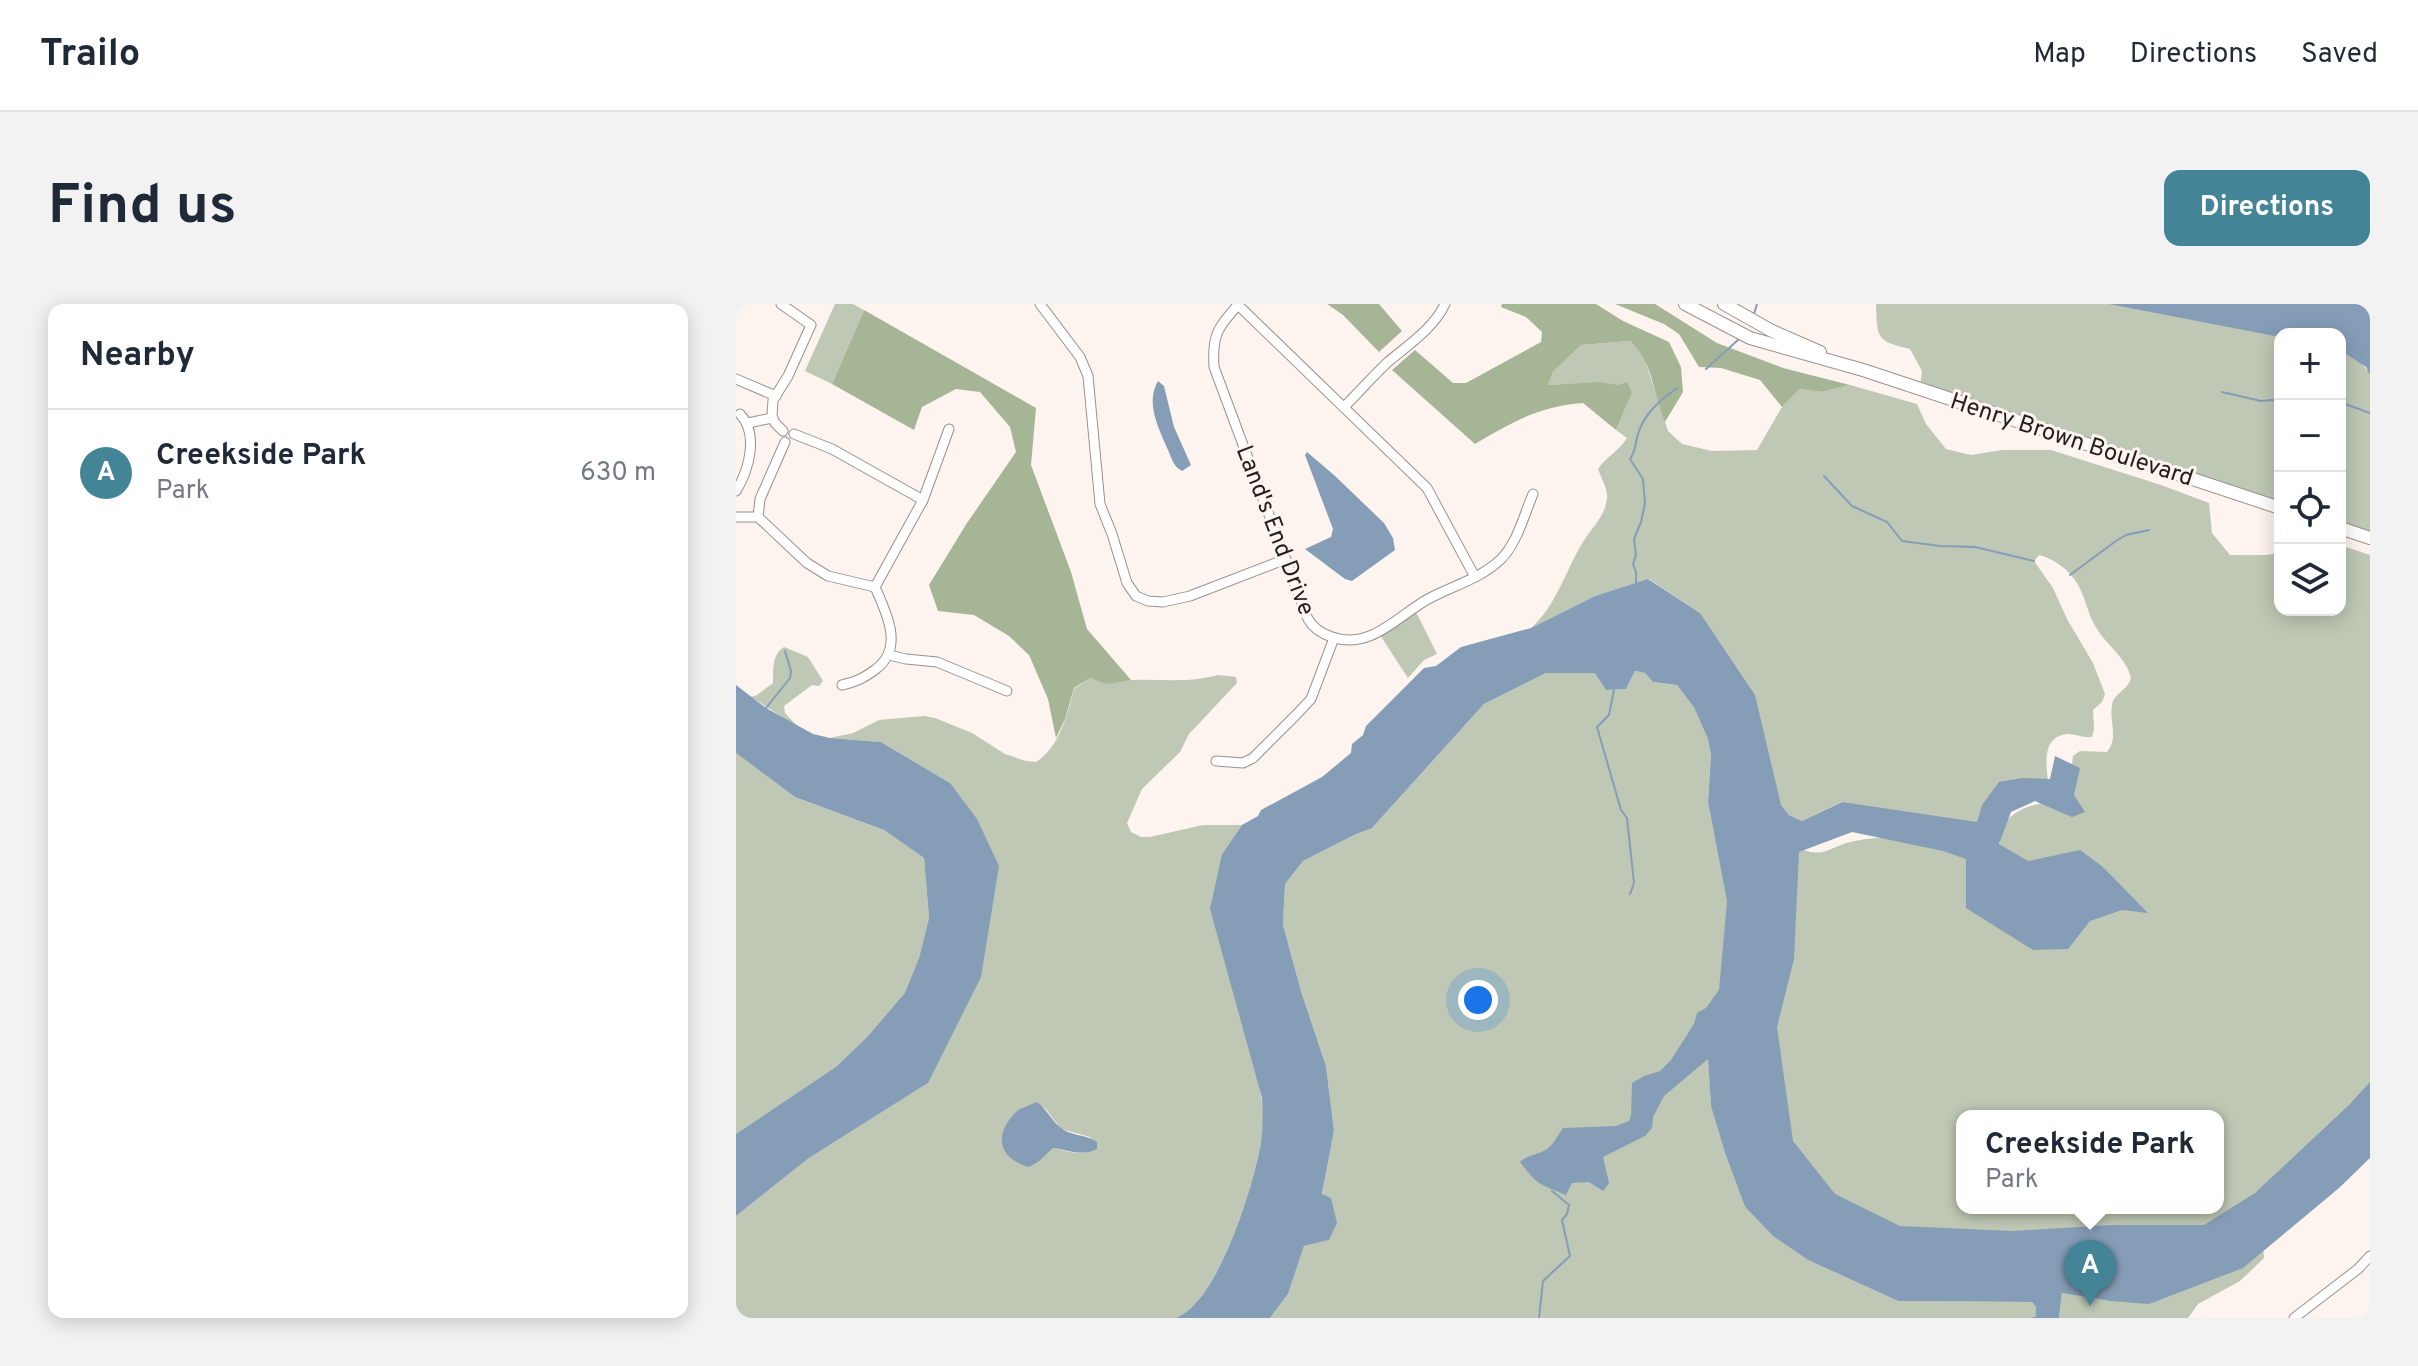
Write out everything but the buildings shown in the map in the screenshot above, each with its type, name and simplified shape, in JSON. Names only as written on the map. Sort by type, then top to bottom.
[{"type":"main road","name":"Henry Brown Boulevard","points":[[1685,304],[1750,338],[1863,370],[2274,506]]},
{"type":"main road","name":"Henry Brown Boulevard","points":[[1724,304],[1772,331],[1863,370]]},
{"type":"main road","points":[[2346,530],[2370,538]]},
{"type":"street","points":[[781,304],[811,325],[771,409],[772,418],[784,436],[793,440],[794,434],[832,449],[923,500]]},
{"type":"street","points":[[1040,304],[1080,357],[1088,376],[1100,504],[1127,583],[1136,596],[1163,602],[1190,596],[1286,559]]},
{"type":"street","points":[[1238,304],[1427,488],[1475,577]]},
{"type":"street","name":"Land's End Drive","points":[[1238,304],[1213,342],[1214,367],[1309,620],[1318,630],[1344,641],[1373,636],[1427,599],[1475,577],[1499,561],[1509,549],[1533,494]]},
{"type":"street","points":[[1344,407],[1426,329],[1445,304]]},
{"type":"street","points":[[736,379],[776,396]]},
{"type":"street","points":[[736,491],[745,473],[750,449],[748,423],[740,414]]},
{"type":"street","points":[[748,423],[772,418]]},
{"type":"street","points":[[875,587],[923,500],[949,429]]},
{"type":"street","points":[[758,517],[760,499],[784,436]]},
{"type":"street","points":[[736,517],[758,517],[807,563],[828,576],[875,587]]},
{"type":"street","points":[[842,685],[858,682],[884,663],[891,651],[890,623],[875,587]]},
{"type":"street","points":[[1216,761],[1243,763],[1253,758],[1296,715],[1311,699],[1334,638]]},
{"type":"street","points":[[889,655],[937,662],[1007,691]]},
{"type":"street","points":[[2294,1318],[2358,1269],[2370,1256]]},
{"type":"green space","points":[[835,304],[853,304],[864,310],[832,384],[805,371]]},
{"type":"green space","points":[[1327,304],[1379,304],[1402,331],[1379,352],[1343,315]]},
{"type":"green space","points":[[1502,304],[1596,304],[1623,321],[1669,342],[1681,367],[1683,392],[1665,422],[1648,368],[1630,341],[1581,345],[1553,372],[1548,385],[1598,382],[1618,385],[1627,382],[1632,393],[1616,430],[1583,403],[1527,416],[1475,444],[1392,370],[1415,350],[1453,383],[1466,383],[1541,342],[1542,332],[1526,317],[1501,307]]},
{"type":"green space","points":[[1615,304],[1655,304],[1717,343],[1783,368],[1850,385],[1822,392],[1800,389],[1782,407],[1760,380],[1721,368],[1699,367],[1679,334],[1664,324]]},
{"type":"green space","points":[[1876,304],[2113,304],[2274,334],[2274,508],[1919,395],[1922,371],[1910,349],[1885,340],[1877,324]]},
{"type":"green space","points":[[864,310],[1036,408],[1031,465],[1071,572],[1087,629],[1131,680],[1106,684],[1090,678],[1074,688],[1056,738],[1048,699],[1029,655],[1009,636],[974,615],[938,611],[929,585],[1016,452],[1010,427],[980,392],[956,389],[922,407],[914,430],[832,384]]},
{"type":"green space","points":[[1630,341],[1642,351],[1668,431],[1682,444],[1712,451],[1757,450],[1782,407],[1800,389],[1822,392],[1850,385],[1917,404],[1926,424],[1946,449],[1971,455],[2002,450],[2051,450],[2209,503],[2212,533],[2230,555],[2274,554],[2274,616],[2346,616],[2346,547],[2370,555],[2370,1083],[2263,1199],[2188,1235],[1867,1230],[1761,1138],[1795,847],[1821,852],[1855,841],[1891,838],[1928,839],[2000,849],[2005,824],[2012,816],[2032,806],[2068,798],[2073,756],[2080,751],[2107,752],[2111,747],[2113,701],[2131,678],[2122,659],[2095,626],[2075,580],[2059,564],[2039,555],[2034,561],[2053,588],[2093,663],[2105,694],[2093,710],[2092,737],[2067,734],[2053,740],[2047,752],[2048,781],[1979,830],[1841,802],[1802,821],[1789,815],[1781,805],[1700,613],[1649,579],[1595,596],[1531,628],[1548,609],[1606,505],[1607,495],[1598,469],[1627,438],[1616,430],[1632,393],[1601,384],[1548,385],[1553,372],[1581,345]]},
{"type":"green space","points":[[2346,353],[2370,373],[2370,539],[2346,532]]},
{"type":"green space","points":[[1414,608],[1437,654],[1424,660],[1408,678],[1378,632]]},
{"type":"green space","points":[[784,647],[808,657],[823,681],[819,686],[812,685],[784,706],[785,713],[798,727],[751,697],[773,683],[775,658]]},
{"type":"green space","points":[[1635,671],[1645,673],[1653,682],[1677,685],[1694,706],[1708,739],[1711,755],[1708,802],[1727,902],[1726,995],[1708,1058],[1711,1105],[1745,1207],[1774,1237],[1808,1260],[1898,1301],[2032,1302],[2036,1307],[2036,1316],[1270,1318],[1288,1294],[1304,1246],[1329,1240],[1322,1195],[1334,1131],[1326,1066],[1283,925],[1285,884],[1303,861],[1372,828],[1484,704],[1546,673],[1596,673],[1606,690],[1626,689]]},
{"type":"green space","points":[[1236,677],[1237,683],[1189,734],[1180,752],[1142,789],[1127,823],[1131,832],[1141,837],[1203,825],[1242,825],[1222,854],[1262,1103],[1263,1127],[1245,1203],[1222,1263],[1207,1288],[1192,1307],[1175,1318],[736,1318],[736,1216],[809,1158],[928,1083],[950,783],[881,742],[830,738],[853,733],[879,720],[924,716],[972,733],[1005,754],[1036,762],[1057,739],[1074,689],[1090,678],[1108,682]],"holes":[[[1033,1104],[1045,1108],[1061,1129],[1090,1137],[1097,1149],[1081,1153],[1053,1148],[1023,1107]]]},
{"type":"green space","points":[[736,753],[795,797],[884,830],[924,858],[929,918],[906,993],[868,1036],[837,1066],[736,1134]]},
{"type":"green space","points":[[2263,1245],[2264,1258],[2240,1281],[2198,1304],[2188,1318],[2059,1318],[2062,1293],[2110,1301]]},
{"type":"water","points":[[2109,304],[2370,304],[2370,375],[2366,367],[2346,354],[2346,328],[2274,328],[2274,336]]},
{"type":"water","points":[[1158,381],[1164,386],[1174,427],[1191,465],[1182,471],[1173,462],[1155,416],[1153,398]]},
{"type":"water","points":[[1307,452],[1384,523],[1393,538],[1395,550],[1352,581],[1305,549],[1331,537],[1333,529],[1305,455]]},
{"type":"water","points":[[1648,579],[1700,613],[1755,695],[1781,805],[1789,815],[1802,821],[1842,802],[1977,822],[1982,805],[1999,782],[2022,778],[2050,779],[2055,756],[2080,768],[2074,795],[2085,812],[2072,817],[2035,801],[2011,812],[1999,844],[2028,861],[2080,850],[2103,867],[2148,913],[2122,910],[2090,921],[2068,949],[2033,950],[1966,908],[1966,859],[1943,851],[1852,832],[1799,852],[1794,959],[1777,1027],[1793,1141],[1835,1194],[1900,1226],[2013,1231],[2113,1225],[2204,1225],[2255,1193],[2370,1082],[2370,1158],[2243,1268],[2149,1304],[2062,1293],[2059,1318],[2030,1318],[2036,1316],[2036,1307],[2032,1302],[1898,1301],[1808,1260],[1774,1237],[1745,1207],[1711,1106],[1708,1059],[1664,1096],[1653,1117],[1652,1128],[1645,1136],[1603,1157],[1609,1183],[1603,1191],[1589,1182],[1572,1183],[1566,1195],[1540,1183],[1520,1162],[1547,1149],[1563,1128],[1616,1126],[1629,1121],[1632,1083],[1660,1071],[1671,1060],[1694,1024],[1697,1013],[1706,1008],[1719,990],[1727,902],[1708,802],[1711,755],[1708,739],[1694,707],[1677,685],[1653,682],[1645,673],[1635,671],[1626,689],[1606,690],[1595,673],[1546,673],[1484,704],[1372,828],[1303,861],[1285,884],[1283,925],[1326,1066],[1334,1131],[1322,1194],[1331,1198],[1337,1223],[1329,1240],[1304,1246],[1288,1294],[1270,1318],[1175,1318],[1191,1308],[1206,1290],[1232,1240],[1251,1185],[1262,1136],[1262,1098],[1210,909],[1222,854],[1242,825],[1258,816],[1261,810],[1322,777],[1351,753],[1352,744],[1363,735],[1366,726],[1424,668],[1436,666],[1461,647],[1531,628],[1595,596]]},
{"type":"water","points":[[736,685],[766,708],[813,734],[881,742],[950,783],[977,819],[999,866],[981,977],[928,1083],[809,1158],[736,1216],[736,1134],[837,1066],[868,1036],[905,993],[919,958],[929,918],[924,858],[884,830],[795,797],[736,753]]},
{"type":"water","points":[[1037,1102],[1064,1130],[1097,1142],[1097,1149],[1081,1153],[1053,1148],[1029,1167],[1011,1159],[1003,1146],[1003,1131],[1016,1112]]},
{"type":"waterway","points":[[1754,314],[1757,304]]},
{"type":"waterway","points":[[1706,369],[1739,339]]},
{"type":"waterway","points":[[1636,583],[1634,539],[1645,503],[1643,479],[1630,459],[1644,420],[1677,388]]},
{"type":"waterway","points":[[2222,392],[2261,401],[2274,400]]},
{"type":"waterway","points":[[2346,404],[2370,413]]},
{"type":"waterway","points":[[1824,476],[1852,506],[1887,522],[1902,541],[1975,547],[2034,561]]},
{"type":"waterway","points":[[2070,575],[2126,535],[2149,530]]},
{"type":"waterway","points":[[766,708],[790,678],[785,651]]},
{"type":"waterway","points":[[1614,690],[1609,715],[1597,727],[1621,810],[1627,818],[1634,883],[1630,894]]},
{"type":"waterway","points":[[1539,1318],[1543,1281],[1570,1256],[1562,1220],[1569,1205],[1552,1191]]},
{"type":"place","name":"Creekside Park","points":[[2090,1306]]}]
